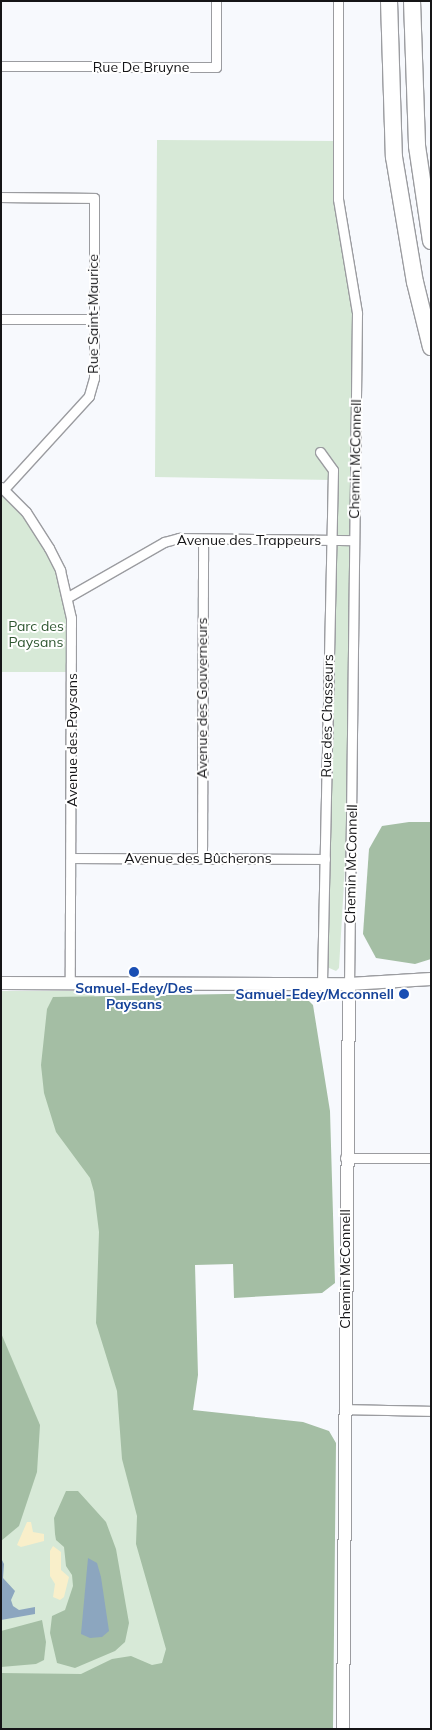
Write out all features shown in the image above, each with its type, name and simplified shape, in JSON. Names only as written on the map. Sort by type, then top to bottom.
[{"type":"highway","points":[[389,1],[394,157],[415,282],[431,347]]},
{"type":"highway","points":[[412,1],[417,146],[431,241]]},
{"type":"street","name":"Rue De Bruyne","points":[[1,66],[216,67],[216,1]]},
{"type":"street","name":"Chemin McConnell","points":[[338,1],[338,199],[357,313],[349,984],[345,1158],[343,1729]]},
{"type":"street","name":"Rue Saint-Maurice","points":[[1,198],[94,198],[94,378],[90,396],[2,488]]},
{"type":"street","points":[[1,319],[94,319]]},
{"type":"street","name":"Rue des Chasseurs","points":[[320,452],[333,470],[330,540],[322,984]]},
{"type":"street","name":"Avenue des Paysans","points":[[2,488],[39,530],[60,570],[68,596],[73,672],[70,983]]},
{"type":"street","name":"Avenue des Trappeurs","points":[[68,596],[164,542],[179,538],[203,540],[354,540]]},
{"type":"street","name":"Avenue des Gouverneurs","points":[[202,857],[203,540]]},
{"type":"street","name":"Avenue des Bûcherons","points":[[72,858],[202,857],[325,859]]},
{"type":"street","points":[[1,983],[349,984],[431,979]]},
{"type":"street","points":[[345,1158],[431,1158]]},
{"type":"street","points":[[344,1409],[431,1411]]},
{"type":"green space","points":[[157,140],[337,141],[338,178],[354,280],[352,747],[339,968],[336,971],[327,967],[328,559],[333,480],[155,477]]},
{"type":"green space","name":"Parc des Paysans","points":[[1,487],[39,530],[68,598],[73,672],[1,672]]},
{"type":"green space","points":[[409,822],[431,822],[431,959],[415,964],[376,958],[363,934],[369,849],[382,826]]},
{"type":"green space","points":[[1,991],[94,991],[126,1414],[175,1657],[141,1729],[1,1729]]},
{"type":"green space","points":[[290,993],[303,995],[313,1005],[330,1111],[335,1283],[322,1293],[234,1298],[233,1264],[195,1265],[198,1375],[193,1410],[303,1422],[329,1431],[336,1443],[333,1729],[1,1729],[1,1673],[81,1674],[112,1659],[131,1656],[152,1665],[162,1663],[166,1649],[136,1544],[137,1516],[122,1459],[117,1391],[96,1323],[99,1232],[94,1192],[90,1178],[56,1132],[44,1093],[41,1065],[47,1009],[53,997]]},
{"type":"green space","points":[[1,1333],[40,1425],[37,1472],[19,1526],[1,1541]]},
{"type":"green space","points":[[66,1491],[78,1491],[106,1522],[116,1549],[129,1623],[125,1642],[115,1651],[75,1668],[57,1663],[50,1633],[52,1616],[65,1610],[73,1586],[72,1575],[66,1566],[64,1547],[56,1540],[55,1534],[54,1518]]},
{"type":"green space","points":[[42,1620],[46,1642],[44,1660],[36,1664],[1,1667],[1,1631]]},
{"type":"sand","points":[[27,1522],[31,1522],[33,1532],[44,1534],[44,1541],[21,1547],[17,1545]]},
{"type":"sand","points":[[53,1546],[61,1552],[61,1570],[69,1577],[64,1597],[60,1600],[53,1597],[55,1584],[50,1576],[50,1551]]},
{"type":"water","points":[[1,1558],[4,1564],[3,1578],[15,1591],[11,1600],[13,1606],[19,1610],[35,1607],[35,1614],[1,1620]]},
{"type":"water","points":[[88,1558],[97,1563],[101,1577],[109,1631],[102,1637],[90,1638],[81,1634]]},
{"type":"place","name":"Samuel-Edey/Des Paysans","points":[[134,972]]},
{"type":"place","name":"Samuel-Edey/Mcconnell","points":[[404,994]]}]
